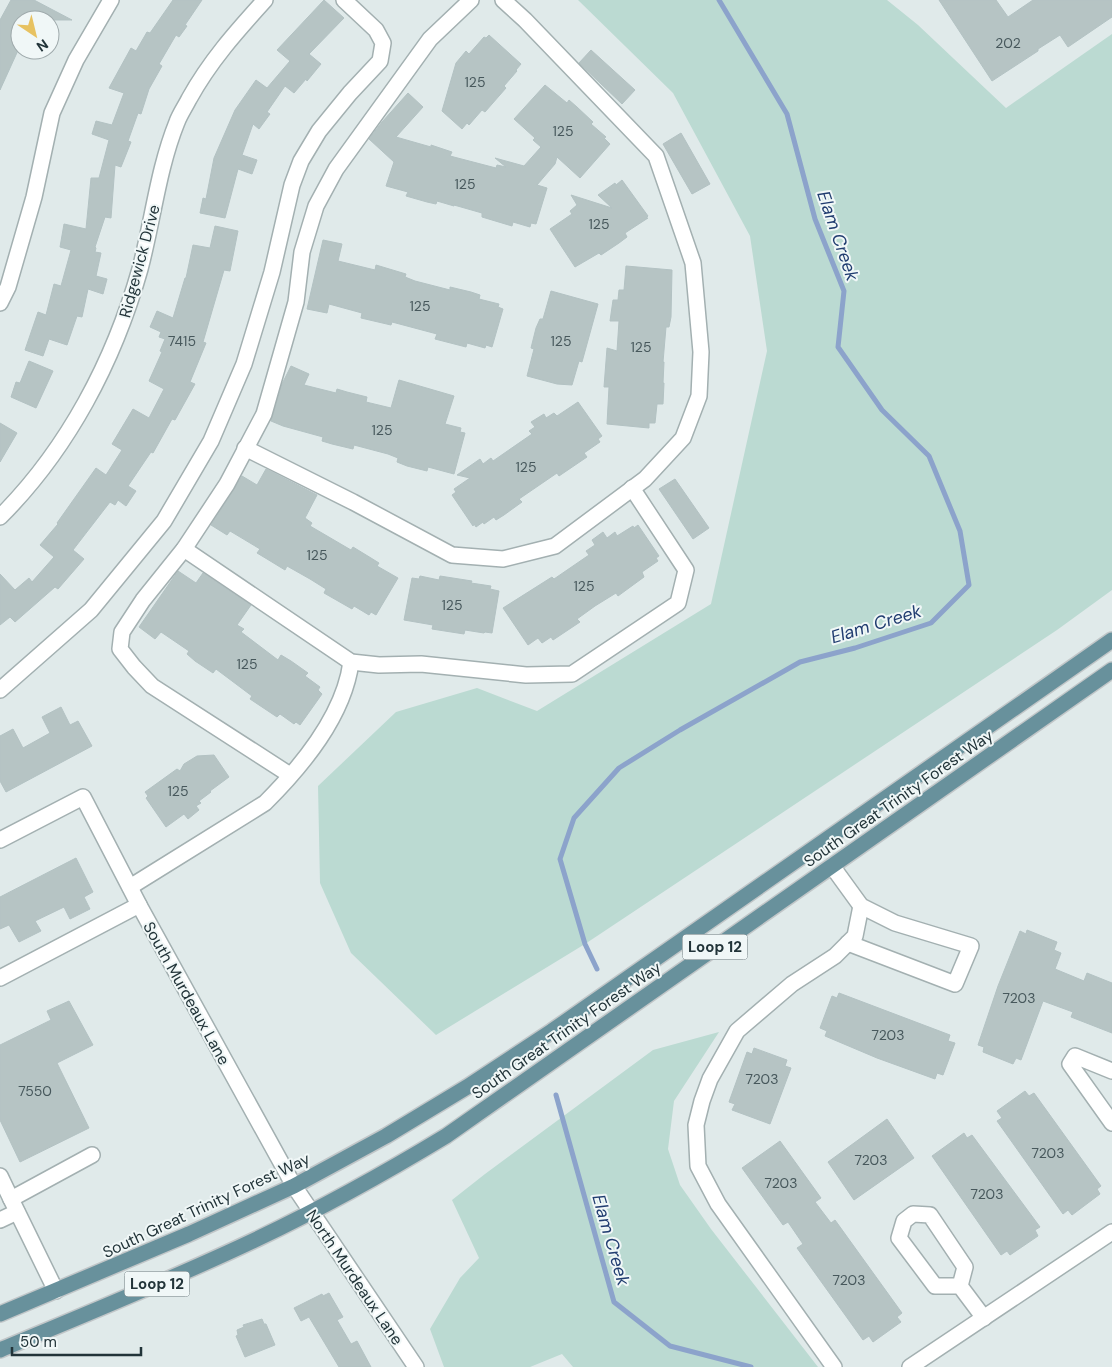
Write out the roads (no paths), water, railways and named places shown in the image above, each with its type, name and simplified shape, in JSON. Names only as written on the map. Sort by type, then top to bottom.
[{"type":"main road","name":"South Great Trinity Forest Way","points":[[0,1314],[189,1234],[294,1186],[386,1136],[467,1087],[552,1031],[1112,640]]},
{"type":"main road","name":"South Great Trinity Forest Way","points":[[0,1350],[194,1268],[311,1212],[398,1165],[446,1136],[1112,670]]},
{"type":"street","points":[[0,303],[8,287],[34,197],[52,113],[76,60],[110,0]]},
{"type":"street","name":"Ridgewick Drive","points":[[0,517],[15,502],[56,450],[95,387],[124,319],[140,268],[161,174],[177,121],[201,77],[225,44],[265,0]]},
{"type":"street","points":[[0,690],[91,610],[164,521],[211,441],[244,364],[272,272],[292,185],[301,161],[319,131],[350,93],[380,61],[383,43],[376,30],[344,0]]},
{"type":"street","points":[[290,775],[152,686],[120,649],[122,632],[143,600],[184,549],[228,484],[264,414],[296,302],[302,252],[316,206],[336,169],[430,39],[471,0]]},
{"type":"street","points":[[246,448],[452,555],[503,559],[555,546],[645,479],[683,438],[699,396],[701,352],[694,263],[656,156],[525,20],[503,0]]},
{"type":"street","points":[[184,549],[351,662],[379,665],[431,665],[526,675],[572,674],[678,603],[686,570],[632,488]]},
{"type":"street","points":[[130,887],[265,803],[309,755],[346,688],[351,662]]},
{"type":"street","name":"South Murdeaux Lane","points":[[0,840],[83,797],[139,905],[294,1186]]},
{"type":"street","points":[[832,866],[861,906],[895,923],[972,946],[955,984],[848,943]]},
{"type":"street","points":[[0,978],[139,905]]},
{"type":"street","points":[[834,1367],[718,1204],[698,1166],[696,1125],[710,1079],[737,1031],[792,984],[835,956],[855,936],[861,906]]},
{"type":"street","points":[[1112,1071],[1075,1056],[1070,1064],[1112,1123]]},
{"type":"street","points":[[0,1220],[14,1206],[92,1155]]},
{"type":"street","points":[[0,1176],[56,1291]]},
{"type":"street","name":"North Murdeaux Lane","points":[[294,1186],[416,1367]]},
{"type":"street","points":[[913,1214],[930,1216],[965,1267],[960,1286],[934,1286],[899,1238],[904,1221],[913,1214]]},
{"type":"street","points":[[910,1367],[1112,1232]]},
{"type":"street","points":[[960,1286],[984,1318]]},
{"type":"waterway","name":"Elam Creek","points":[[597,969],[585,944],[560,859],[574,818],[619,768],[680,730],[800,662],[855,648],[931,623],[969,585],[960,531],[929,456],[882,410],[838,347],[844,291],[815,219],[787,114],[719,0]]},
{"type":"waterway","name":"Elam Creek","points":[[556,1095],[614,1302],[670,1346],[751,1367]]}]
